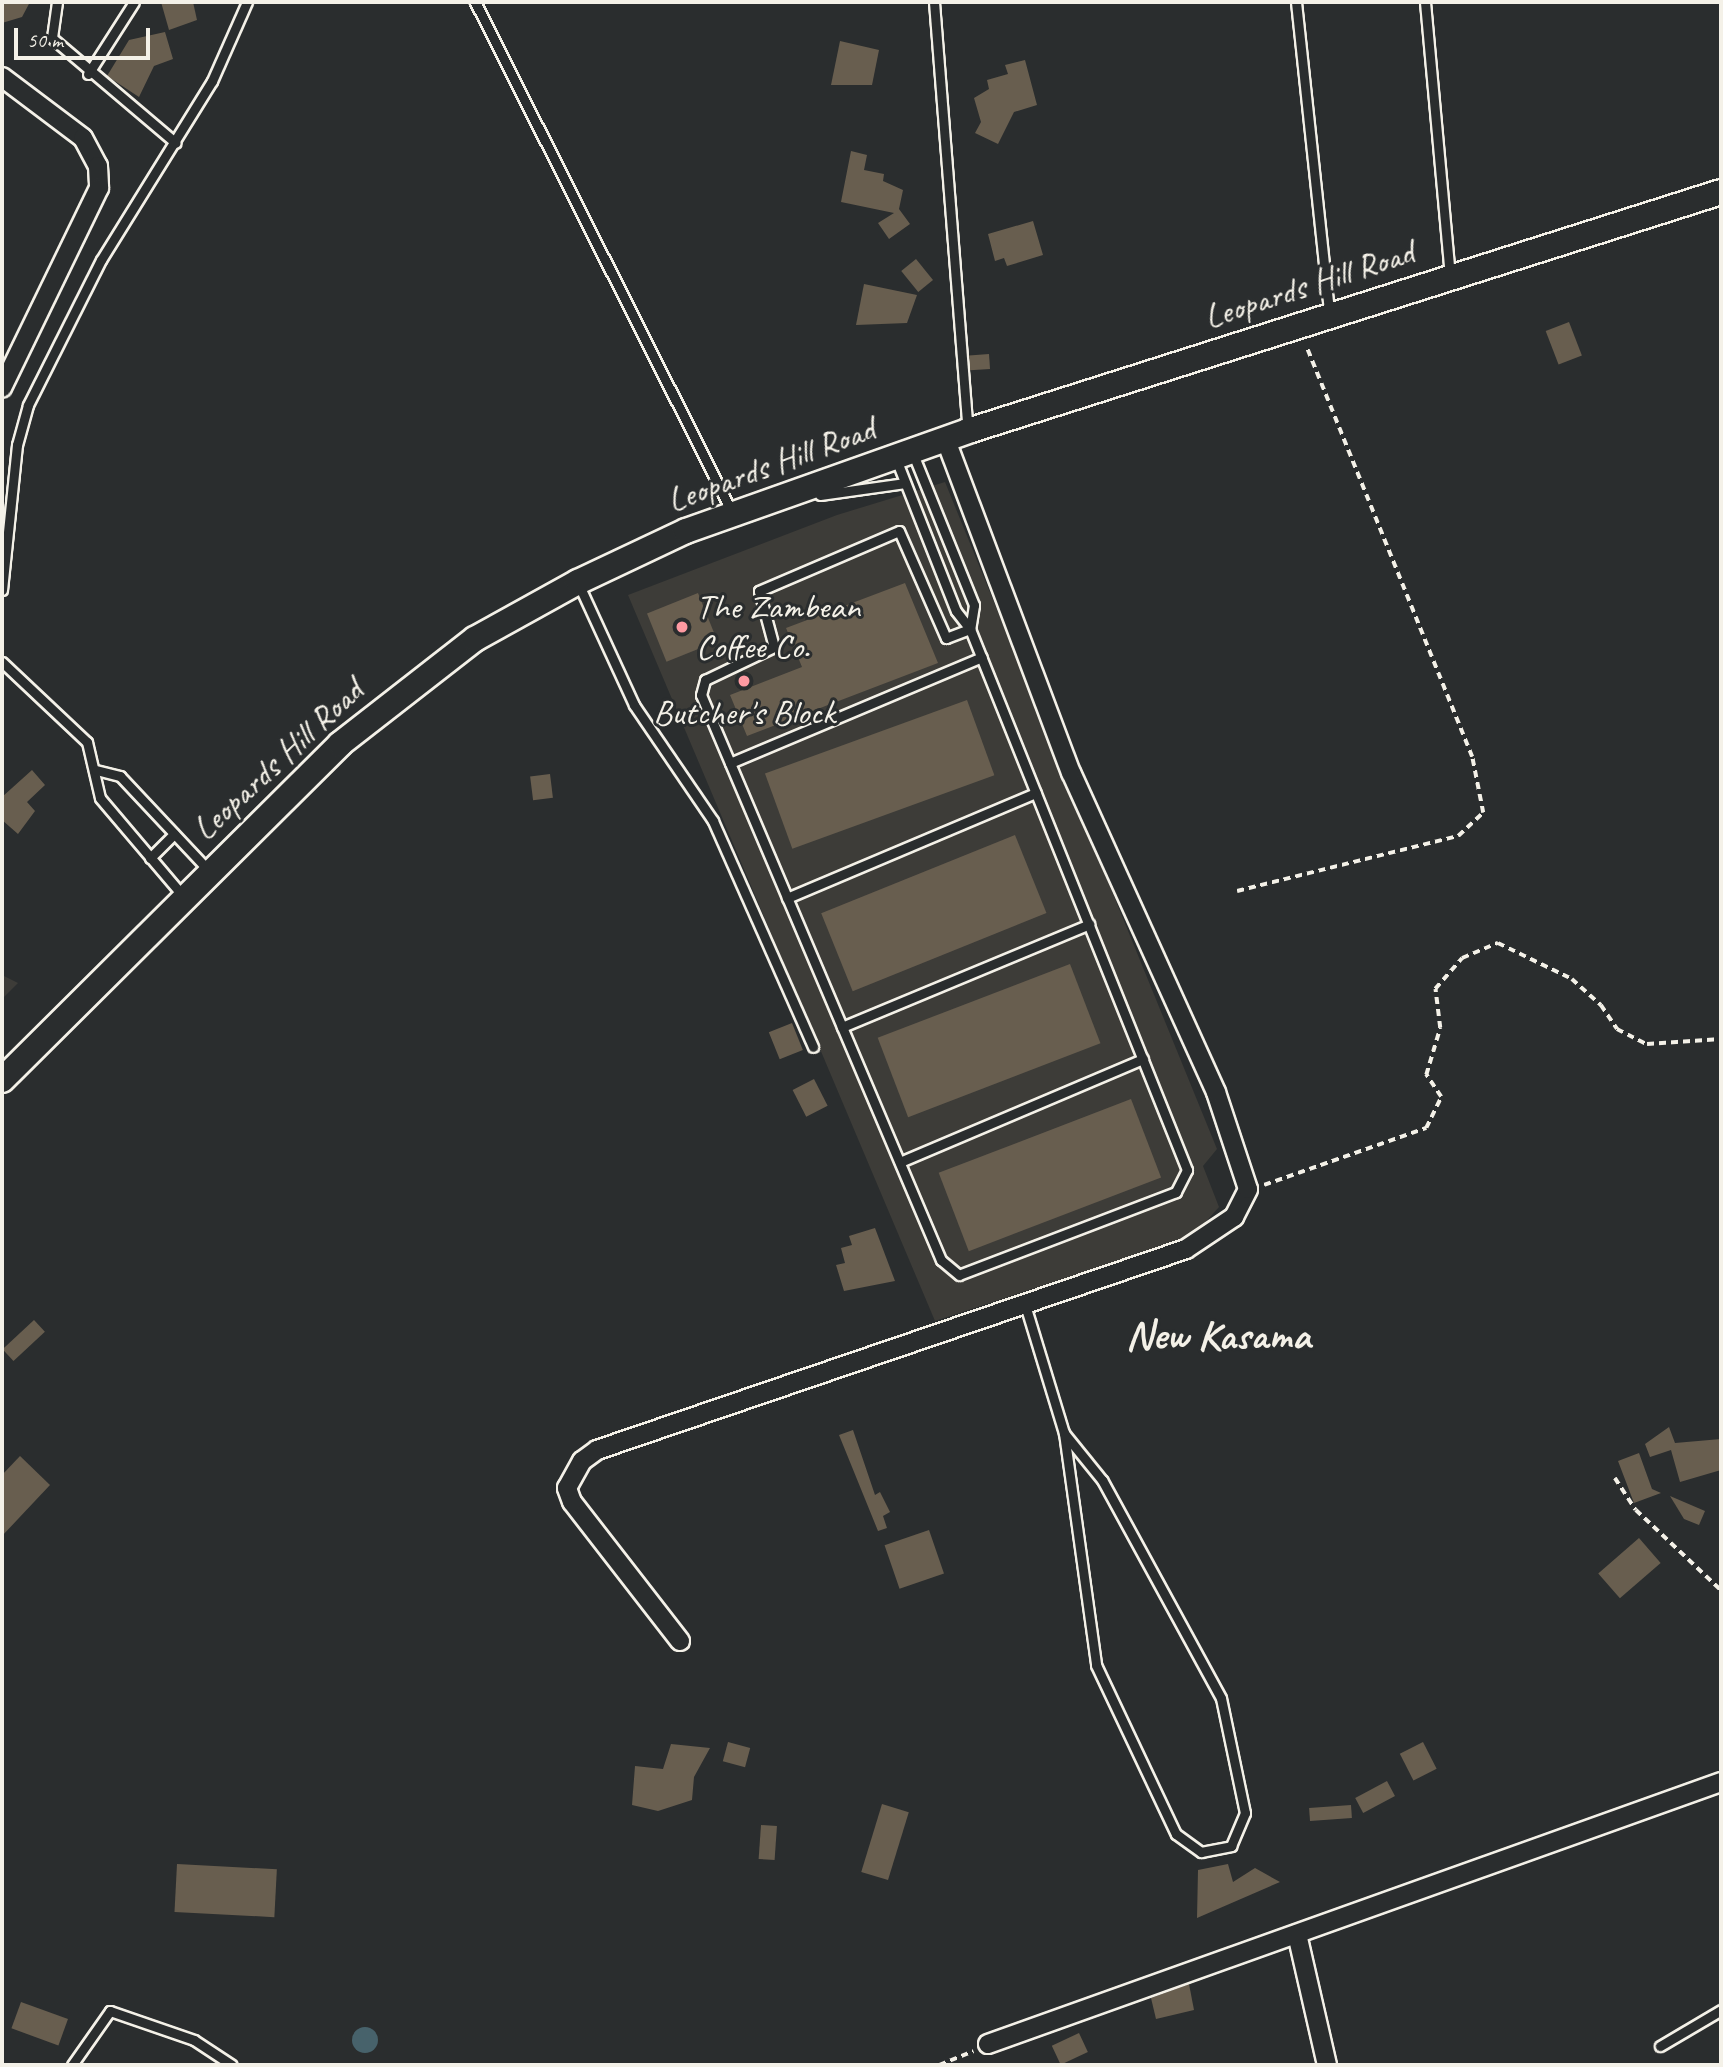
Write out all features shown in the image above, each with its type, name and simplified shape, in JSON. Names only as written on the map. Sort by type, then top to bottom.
[{"type":"main road","name":"Leopards Hill Road","points":[[2,1080],[209,872],[403,692],[475,639],[578,582],[733,514],[957,436],[1450,276],[1721,192]]},
{"type":"street","points":[[2,77],[83,138],[98,166],[99,188],[2,388]]},
{"type":"street","points":[[680,1641],[572,1502],[567,1488],[582,1461],[597,1450],[1026,1308],[1186,1249],[1234,1217],[1248,1189],[1216,1092],[1071,773],[957,436]]},
{"type":"street","points":[[988,2044],[1721,1782]]},
{"type":"street","points":[[1297,1934],[1327,2065]]},
{"type":"lane","points":[[57,2],[52,38],[88,74],[176,144]]},
{"type":"lane","points":[[88,74],[134,2]]},
{"type":"lane","points":[[2,590],[17,446],[28,405],[101,260],[176,144],[247,2]]},
{"type":"lane","points":[[475,2],[733,514]]},
{"type":"lane","points":[[934,2],[957,436]]},
{"type":"lane","points":[[1296,2],[1329,315]]},
{"type":"lane","points":[[1425,2],[1450,276]]},
{"type":"lane","points":[[904,455],[905,483],[956,611],[971,629],[1187,1170],[1176,1192],[960,1275],[941,1260],[730,763],[701,686],[774,647],[759,592],[899,531],[946,638],[971,629]]},
{"type":"lane","points":[[904,455],[974,605],[971,629]]},
{"type":"lane","points":[[766,502],[905,483]]},
{"type":"lane","points":[[578,582],[634,705],[713,821],[813,1047]]},
{"type":"lane","points":[[730,763],[982,657]]},
{"type":"lane","points":[[2,662],[87,742],[96,770],[100,798],[184,897]]},
{"type":"lane","points":[[96,770],[120,776],[209,872]]},
{"type":"lane","points":[[787,898],[1036,793]]},
{"type":"lane","points":[[149,858],[174,834]]},
{"type":"lane","points":[[842,1027],[1089,924]]},
{"type":"lane","points":[[900,1162],[1143,1059]]},
{"type":"lane","points":[[1026,1308],[1064,1433],[1096,1665],[1176,1834],[1201,1852],[1231,1846],[1245,1813],[1221,1698],[1102,1480],[1064,1433]]},
{"type":"lane","points":[[1660,2046],[1721,2010]]},
{"type":"lane","points":[[72,2065],[110,2011],[194,2040],[232,2065]]},
{"type":"path","points":[[1237,891],[1458,836],[1483,813],[1472,757],[1297,325]]},
{"type":"path","points":[[1248,1189],[1426,1128],[1441,1097],[1426,1075],[1440,1028],[1435,989],[1462,958],[1498,943],[1572,979],[1601,1004],[1617,1029],[1647,1044],[1721,1040]]},
{"type":"path","points":[[1615,1478],[1636,1510],[1721,1590]]},
{"type":"path","points":[[939,2065],[988,2044]]},
{"type":"shaded area","points":[[945,482],[1217,1149],[1203,1166],[1219,1207],[1193,1236],[935,1321],[628,595],[837,515]]},
{"type":"shaded area","points":[[2,975],[18,983],[2,999]]},
{"type":"water","points":[[365,2027],[374,2031],[378,2040],[374,2049],[365,2053],[356,2049],[352,2040],[356,2031]]},
{"type":"building","points":[[2,2],[30,2],[22,17],[2,23]]},
{"type":"building","points":[[161,2],[193,2],[197,20],[169,30]]},
{"type":"building","points":[[165,32],[173,59],[154,66],[139,97],[107,76],[129,40]]},
{"type":"building","points":[[840,41],[879,50],[872,85],[831,85]]},
{"type":"building","points":[[1025,60],[1037,105],[1014,112],[998,144],[975,133],[981,122],[974,98],[989,89],[987,80],[1008,74],[1005,65]]},
{"type":"building","points":[[851,151],[867,155],[864,170],[884,174],[883,181],[903,190],[899,209],[910,224],[889,239],[878,223],[894,213],[841,202]]},
{"type":"building","points":[[1033,221],[1043,255],[1007,266],[1004,258],[995,261],[988,234]]},
{"type":"building","points":[[916,259],[933,280],[918,292],[901,271]]},
{"type":"building","points":[[864,284],[917,295],[907,323],[856,325]]},
{"type":"building","points":[[1569,322],[1582,356],[1559,365],[1546,331]]},
{"type":"building","points":[[989,354],[990,369],[970,370],[969,355]]},
{"type":"building","points":[[905,583],[938,663],[747,736],[730,695],[802,667],[786,628]]},
{"type":"building","name":"The Zambean Coffee Co.","points":[[698,593],[717,641],[666,662],[647,614]]},
{"type":"building","points":[[967,700],[994,775],[792,849],[765,774]]},
{"type":"building","points":[[32,770],[45,785],[27,802],[35,811],[18,834],[2,820],[2,797]]},
{"type":"building","points":[[550,774],[553,798],[533,800],[530,776]]},
{"type":"building","points":[[1015,835],[1046,913],[853,991],[821,913]]},
{"type":"building","points":[[1070,964],[1100,1043],[908,1117],[878,1038]]},
{"type":"building","points":[[792,1023],[803,1050],[780,1059],[769,1032]]},
{"type":"building","points":[[814,1079],[828,1106],[806,1117],[793,1090]]},
{"type":"building","points":[[1131,1099],[1161,1177],[969,1251],[939,1173]]},
{"type":"building","points":[[875,1228],[895,1281],[844,1291],[836,1265],[845,1263],[841,1248],[852,1245],[849,1236]]},
{"type":"building","points":[[34,1320],[45,1332],[13,1361],[3,1349]]},
{"type":"building","points":[[1669,1427],[1675,1443],[1721,1439],[1721,1470],[1680,1482],[1671,1450],[1650,1457],[1645,1444]]},
{"type":"building","points":[[853,1430],[875,1495],[880,1492],[890,1512],[883,1516],[887,1528],[878,1531],[839,1435]]},
{"type":"building","points":[[1639,1453],[1652,1489],[1661,1493],[1634,1503],[1618,1461]]},
{"type":"building","points":[[20,1456],[50,1485],[2,1536],[2,1475]]},
{"type":"building","points":[[1670,1496],[1705,1511],[1699,1525],[1684,1519]]},
{"type":"building","points":[[929,1530],[944,1573],[900,1589],[885,1545]]},
{"type":"building","points":[[1639,1538],[1661,1563],[1620,1598],[1598,1573]]},
{"type":"building","points":[[728,1742],[750,1748],[745,1767],[723,1761]]},
{"type":"building","points":[[1423,1742],[1437,1769],[1413,1781],[1400,1754]]},
{"type":"building","points":[[671,1744],[710,1748],[694,1777],[692,1800],[658,1811],[632,1805],[635,1766],[663,1769]]},
{"type":"building","points":[[1387,1781],[1395,1796],[1363,1813],[1355,1798]]},
{"type":"building","points":[[882,1804],[909,1812],[888,1880],[861,1872]]},
{"type":"building","points":[[1351,1805],[1352,1818],[1310,1821],[1309,1808]]},
{"type":"building","points":[[761,1825],[777,1826],[775,1860],[759,1859]]},
{"type":"building","points":[[177,1864],[277,1869],[274,1917],[174,1912]]},
{"type":"building","points":[[1228,1864],[1233,1882],[1255,1868],[1280,1882],[1197,1918],[1198,1870]]},
{"type":"building","points":[[1189,1984],[1194,2010],[1156,2019],[1151,1998]]},
{"type":"building","points":[[21,2002],[68,2019],[58,2045],[11,2028]]},
{"type":"building","points":[[1079,2033],[1088,2052],[1061,2065],[1052,2046]]},
{"type":"place","name":"The Zambean Coffee Co.","points":[[682,627]]},
{"type":"place","name":"Butcher's Block","points":[[744,681]]},
{"type":"district","name":"New Kasama","points":[[1218,1336]]}]
